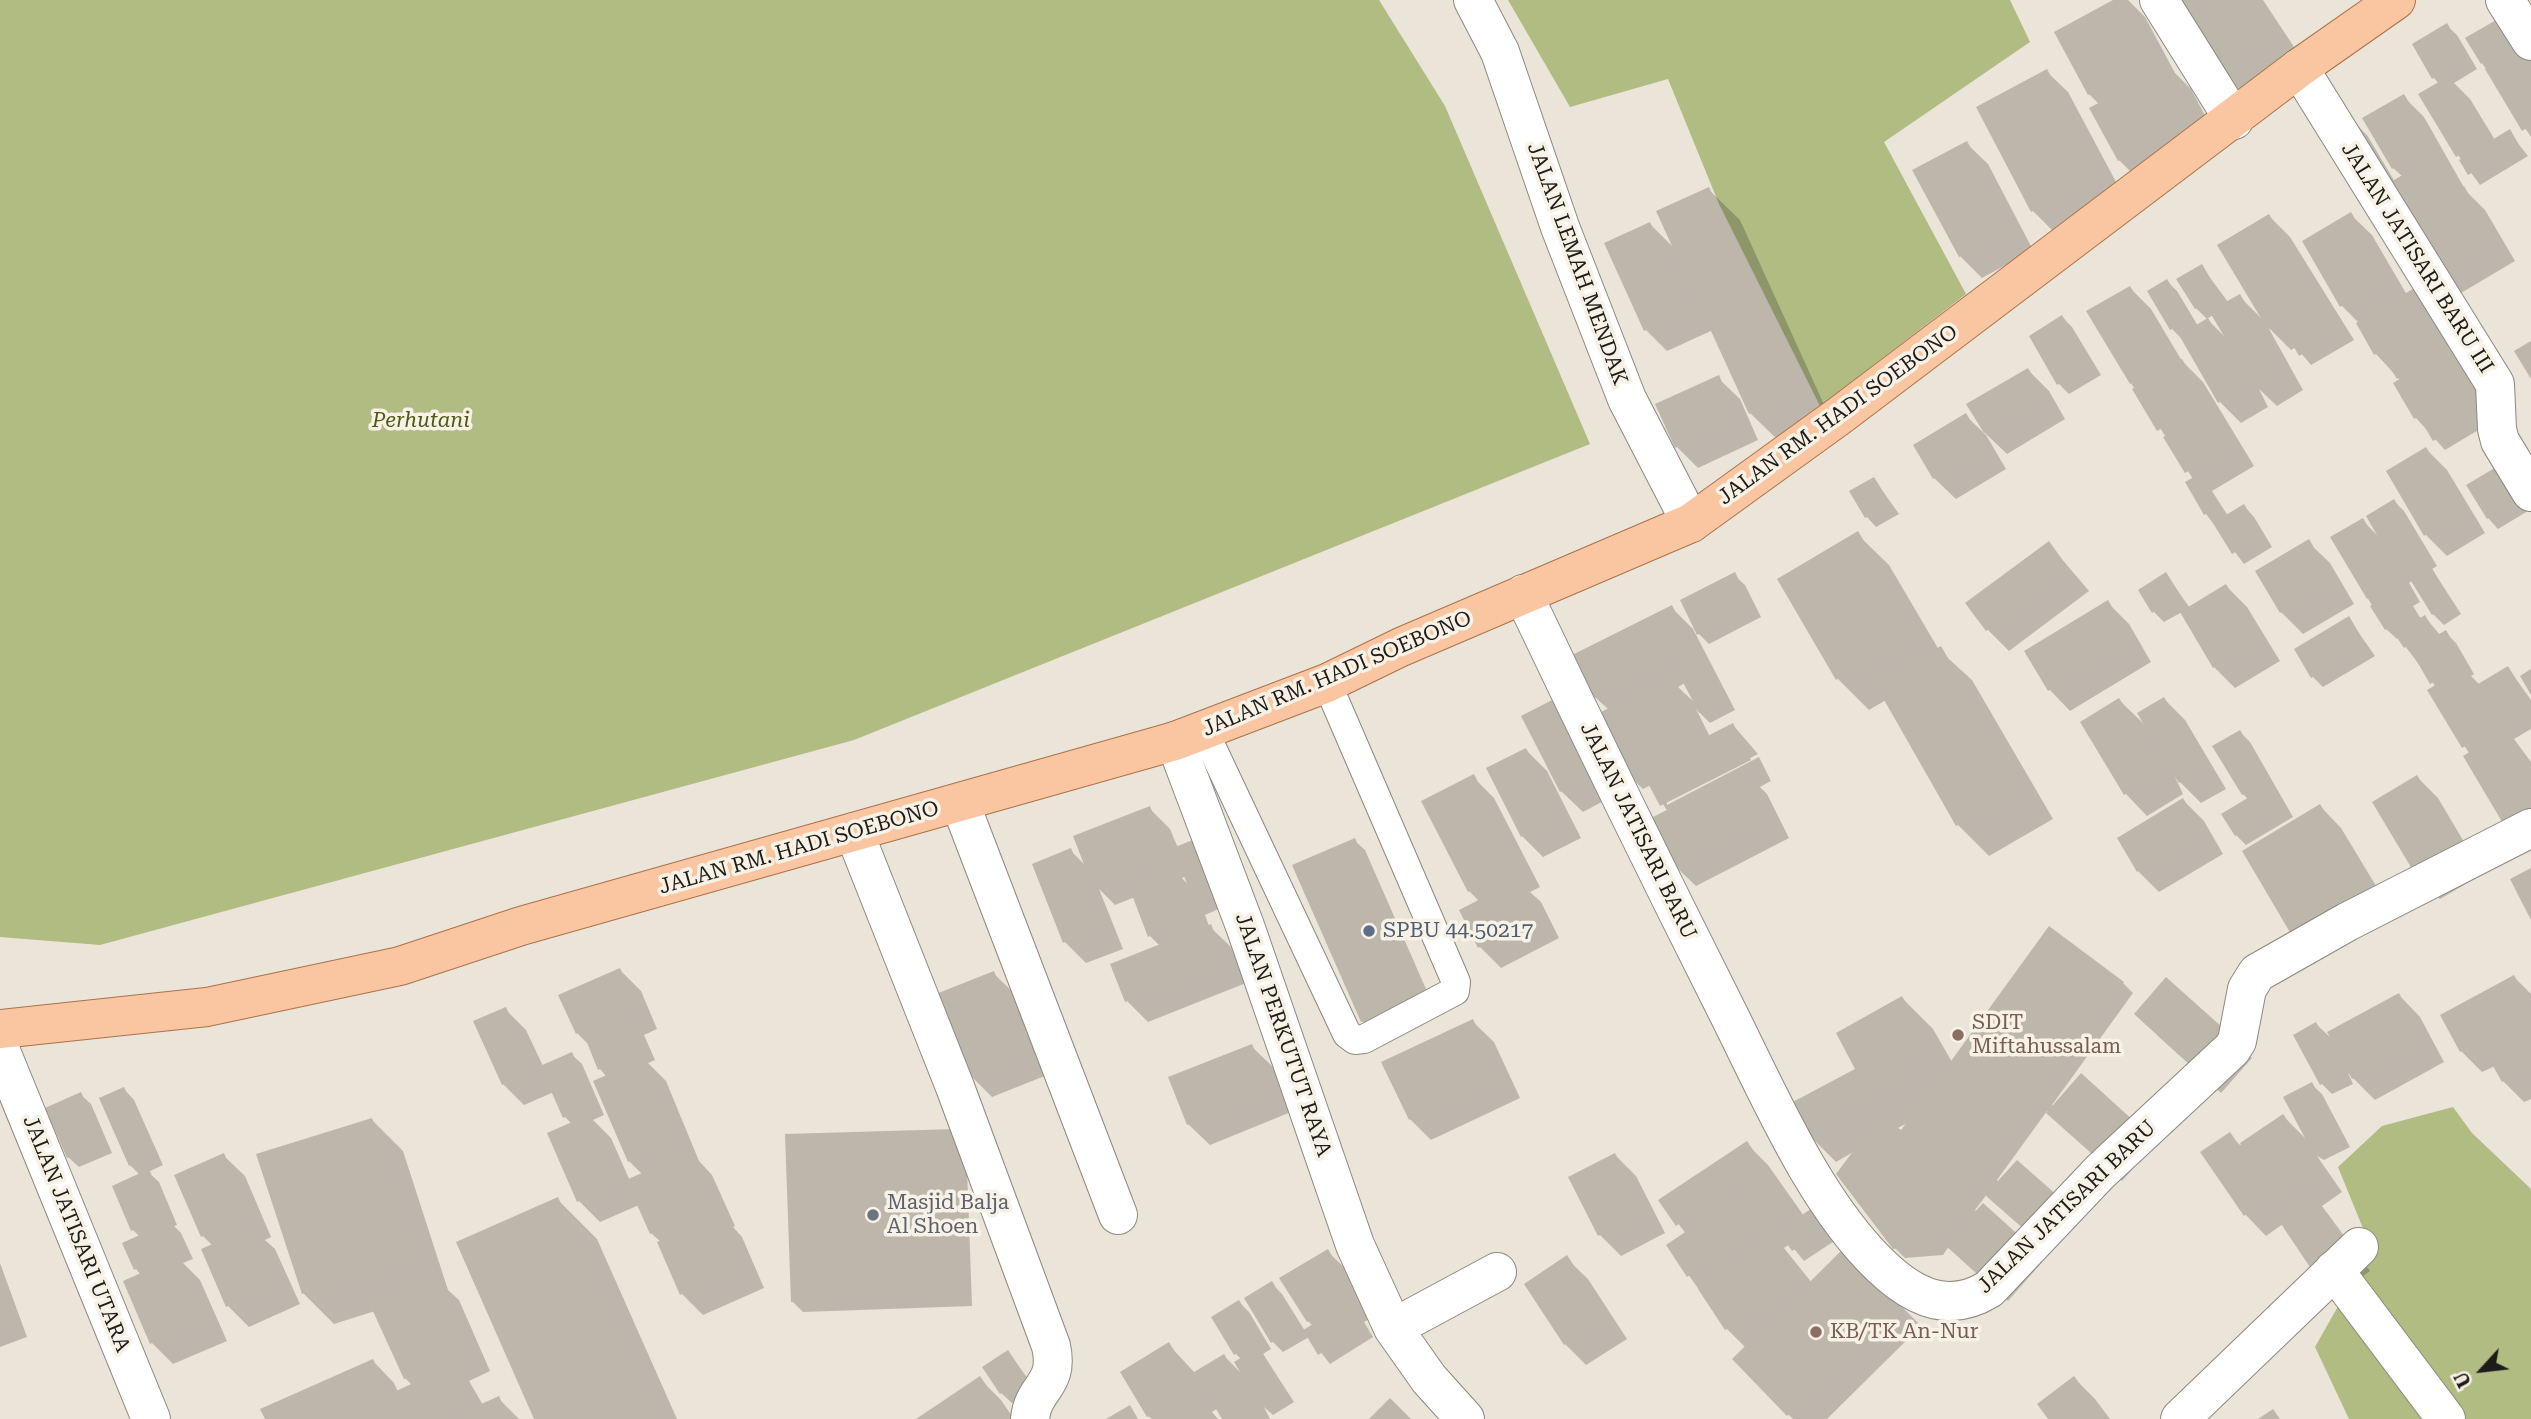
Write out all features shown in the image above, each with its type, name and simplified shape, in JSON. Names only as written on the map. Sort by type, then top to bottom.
[{"type":"main road","name":"JALAN RM. HADI SOEBONO","points":[[0,1029],[206,1007],[400,966],[522,926],[1189,736],[1327,683],[1523,594],[1691,523],[2234,120],[2299,68],[2396,0]]},
{"type":"street","name":"JALAN LEMAH MENDAK","points":[[1473,0],[1500,51],[1560,227],[1626,399],[1691,523]]},
{"type":"street","points":[[2159,0],[2234,120]]},
{"type":"street","points":[[2505,0],[2531,41]]},
{"type":"street","name":"JALAN JATISARI BARU III","points":[[2299,68],[2495,384],[2500,441],[2531,492]]},
{"type":"street","name":"JALAN JATISARI BARU","points":[[1523,594],[1635,829],[1779,1116],[1836,1212],[1881,1267],[1919,1295],[1947,1302],[1972,1300],[1989,1289],[2099,1172],[2232,1049],[2237,1041],[2247,989],[2257,973],[2347,922],[2531,828]]},
{"type":"street","name":"JALAN PERKUTUT RAYA","points":[[1189,736],[1250,939],[1355,1245],[1393,1328],[1429,1379],[1465,1419]]},
{"type":"street","points":[[960,803],[1118,1215]]},
{"type":"street","points":[[854,832],[955,1087],[1051,1346],[1055,1364],[1053,1371],[1032,1406],[1030,1419]]},
{"type":"street","name":"JALAN JATISARI UTARA","points":[[0,1049],[9,1097],[151,1419]]},
{"type":"street","points":[[2180,1419],[2346,1258],[2446,1419]]},
{"type":"street","points":[[1393,1328],[1497,1272]]},
{"type":"lane","points":[[1189,736],[1347,1034],[1355,1040],[1364,1039],[1455,991],[1456,982],[1327,683]]},
{"type":"green space","name":"Perhutani","points":[[0,0],[1379,0],[1445,106],[1590,444],[854,740],[100,945],[0,937]]},
{"type":"green space","points":[[1508,0],[2010,0],[2030,42],[1884,142],[1966,294],[1820,406],[1719,204],[1668,79],[1570,107]]},
{"type":"green space","points":[[2453,1107],[2472,1133],[2531,1189],[2531,1419],[2349,1419],[2315,1347],[2371,1248],[2338,1167],[2382,1126]]},
{"type":"building","points":[[2113,0],[2127,0],[2158,58],[2088,95],[2054,32]]},
{"type":"building","points":[[2170,0],[2202,0],[2179,14]]},
{"type":"building","points":[[2222,0],[2259,0],[2278,31],[2215,69],[2186,22]]},
{"type":"building","points":[[2503,16],[2518,41],[2481,64],[2465,38]]},
{"type":"building","points":[[2447,23],[2468,59],[2432,79],[2412,44]]},
{"type":"building","points":[[2522,47],[2531,62],[2531,125],[2522,131],[2485,69]]},
{"type":"building","points":[[2170,65],[2198,118],[2118,161],[2089,108]]},
{"type":"building","points":[[2047,69],[2103,174],[2031,212],[1976,107]]},
{"type":"building","points":[[2449,76],[2487,138],[2456,157],[2418,94]]},
{"type":"building","points":[[2404,94],[2433,144],[2392,169],[2362,118]]},
{"type":"building","points":[[2510,129],[2519,145],[2468,175],[2459,160]]},
{"type":"building","points":[[1967,141],[2013,228],[1959,257],[1912,170]]},
{"type":"building","points":[[2442,152],[2458,180],[2399,216],[2382,187]]},
{"type":"building","points":[[2464,186],[2495,239],[2439,273],[2408,220]]},
{"type":"building","points":[[1709,187],[1802,391],[1749,414],[1656,211]]},
{"type":"building","points":[[2351,212],[2389,278],[2340,307],[2302,241]]},
{"type":"building","points":[[2269,214],[2320,299],[2268,330],[2217,245]]},
{"type":"building","points":[[1650,222],[1690,310],[1644,331],[1604,243]]},
{"type":"building","points":[[2202,264],[2220,295],[2195,309],[2176,279]]},
{"type":"building","points":[[2167,279],[2191,318],[2170,330],[2147,291]]},
{"type":"building","points":[[2130,286],[2173,358],[2130,384],[2086,311]]},
{"type":"building","points":[[2416,287],[2453,345],[2397,379],[2381,353],[2425,325],[2374,355],[2356,323]]},
{"type":"building","points":[[2240,294],[2283,368],[2254,386],[2209,311]]},
{"type":"building","points":[[2328,302],[2345,329],[2299,356],[2284,329]]},
{"type":"building","points":[[2062,315],[2092,365],[2057,385],[2029,336]]},
{"type":"building","points":[[2208,318],[2248,385],[2218,403],[2179,335]]},
{"type":"building","points":[[2531,341],[2531,379],[2514,351]]},
{"type":"building","points":[[2455,347],[2476,383],[2414,419],[2393,383]]},
{"type":"building","points":[[2182,359],[2207,401],[2157,431],[2132,389]]},
{"type":"building","points":[[2028,368],[2045,397],[1984,433],[1966,404]]},
{"type":"building","points":[[1719,375],[1738,419],[1675,448],[1655,404]]},
{"type":"building","points":[[2473,388],[2486,409],[2433,441],[2420,419]]},
{"type":"building","points":[[2213,407],[2235,444],[2185,473],[2163,437]]},
{"type":"building","points":[[1966,413],[1986,447],[1933,479],[1913,445]]},
{"type":"building","points":[[2426,447],[2465,511],[2424,536],[2386,471]]},
{"type":"building","points":[[2498,466],[2519,501],[2487,519],[2466,485]]},
{"type":"building","points":[[2199,474],[2219,506],[2204,515],[2185,482]]},
{"type":"building","points":[[1874,477],[1890,503],[1865,518],[1849,491]]},
{"type":"building","points":[[2394,499],[2428,555],[2399,573],[2366,516]]},
{"type":"building","points":[[2244,504],[2263,536],[2232,554],[2213,523]]},
{"type":"building","points":[[2363,518],[2400,580],[2367,599],[2330,537]]},
{"type":"building","points":[[1858,531],[1918,632],[1836,680],[1777,579]]},
{"type":"building","points":[[2309,539],[2334,582],[2280,613],[2255,571]]},
{"type":"building","points":[[2049,541],[2069,569],[1986,631],[1965,603]]},
{"type":"building","points":[[2429,563],[2452,603],[2432,615],[2408,576]]},
{"type":"building","points":[[1735,572],[1752,607],[1697,635],[1680,600]]},
{"type":"building","points":[[2166,572],[2181,596],[2152,613],[2138,590]]},
{"type":"building","points":[[2226,584],[2260,639],[2213,668],[2180,612]]},
{"type":"building","points":[[2400,588],[2415,612],[2385,630],[2370,606]]},
{"type":"building","points":[[2108,600],[2131,640],[2048,691],[2024,651]]},
{"type":"building","points":[[1672,605],[1693,647],[1594,698],[1572,655]]},
{"type":"building","points":[[2425,615],[2434,630],[2404,648],[2394,633]]},
{"type":"building","points":[[2349,616],[2366,645],[2311,678],[2294,649]]},
{"type":"building","points":[[2446,630],[2465,663],[2430,684],[2411,651]]},
{"type":"building","points":[[1941,646],[2023,788],[1956,826],[1875,684]]},
{"type":"building","points":[[1701,651],[1726,699],[1699,713],[1674,665]]},
{"type":"building","points":[[2508,666],[2531,704],[2531,713],[2504,728],[2478,684]]},
{"type":"building","points":[[2465,668],[2500,726],[2462,748],[2427,690]]},
{"type":"building","points":[[2531,669],[2531,695],[2520,676]]},
{"type":"building","points":[[1670,677],[1697,729],[1620,769],[1593,716]]},
{"type":"building","points":[[2164,697],[2206,767],[2179,783],[2137,713]]},
{"type":"building","points":[[2119,698],[2163,772],[2124,795],[2080,722]]},
{"type":"building","points":[[1554,699],[1593,775],[1560,792],[1521,716]]},
{"type":"building","points":[[1733,723],[1751,760],[1660,806],[1641,770]]},
{"type":"building","points":[[2240,730],[2269,778],[2242,795],[2212,746]]},
{"type":"building","points":[[2505,730],[2531,773],[2531,816],[2507,830],[2463,756]]},
{"type":"building","points":[[1526,748],[1561,816],[1521,837],[1486,768]]},
{"type":"building","points":[[1746,770],[1769,817],[1673,866],[1649,819]]},
{"type":"building","points":[[1474,774],[1520,865],[1468,892],[1421,801]]},
{"type":"building","points":[[2417,775],[2463,852],[2418,879],[2372,802]]},
{"type":"building","points":[[2271,784],[2284,806],[2235,836],[2221,814]]},
{"type":"building","points":[[2183,798],[2203,832],[2137,872],[2117,838]]},
{"type":"building","points":[[2320,804],[2370,888],[2291,934],[2242,851]]},
{"type":"building","points":[[1150,806],[1169,854],[1092,885],[1073,836]]},
{"type":"building","points":[[1200,837],[1222,893],[1195,904],[1173,848]]},
{"type":"building","points":[[1355,838],[1424,995],[1361,1022],[1292,865]]},
{"type":"building","points":[[1071,848],[1103,928],[1063,943],[1032,864]]},
{"type":"building","points":[[2531,868],[2531,920],[2510,879]]},
{"type":"building","points":[[1175,869],[1195,918],[1148,937],[1129,887]]},
{"type":"building","points":[[1520,879],[1539,917],[1478,948],[1459,910]]},
{"type":"building","points":[[1211,924],[1226,962],[1125,1002],[1110,964]]},
{"type":"building","points":[[2049,926],[2124,982],[1932,1245],[1893,1249],[1836,1174],[1880,1115],[1901,1130]]},
{"type":"building","points":[[620,968],[637,1008],[576,1034],[558,995]]},
{"type":"building","points":[[994,971],[1027,1054],[969,1077],[936,994]]},
{"type":"building","points":[[2514,975],[2531,1006],[2531,1014],[2460,1052],[2440,1015]]},
{"type":"building","points":[[2166,977],[2232,1036],[2199,1073],[2134,1014]]},
{"type":"building","points":[[2399,993],[2424,1041],[2352,1079],[2327,1032]]},
{"type":"building","points":[[1902,996],[1927,1040],[1900,1055],[1910,1074],[1803,1132],[1789,1104],[1855,1069],[1836,1033]]},
{"type":"building","points":[[506,1007],[534,1071],[502,1085],[473,1021]]},
{"type":"building","points":[[633,1019],[646,1050],[598,1070],[586,1040]]},
{"type":"building","points":[[1473,1019],[1500,1077],[1409,1120],[1381,1062]]},
{"type":"building","points":[[2531,1020],[2531,1066],[2502,1082],[2482,1046]]},
{"type":"building","points":[[2316,1022],[2344,1073],[2320,1085],[2293,1035]]},
{"type":"building","points":[[1252,1044],[1271,1091],[1187,1125],[1168,1077]]},
{"type":"building","points":[[572,1052],[595,1104],[563,1118],[540,1066]]},
{"type":"building","points":[[645,1058],[681,1139],[628,1162],[593,1081]]},
{"type":"building","points":[[2081,1073],[2135,1122],[2100,1161],[2046,1113]]},
{"type":"building","points":[[2312,1082],[2341,1136],[2312,1151],[2283,1097]]},
{"type":"building","points":[[124,1087],[154,1155],[129,1166],[99,1098]]},
{"type":"building","points":[[81,1092],[103,1142],[67,1158],[45,1108]]},
{"type":"building","points":[[590,1114],[620,1183],[577,1202],[547,1133]]},
{"type":"building","points":[[2283,1114],[2322,1170],[2279,1200],[2240,1143]]},
{"type":"building","points":[[372,1118],[418,1257],[302,1294],[256,1154]]},
{"type":"building","name":"Masjid Balja Al Shoen","points":[[956,1129],[962,1296],[791,1302],[785,1134]]},
{"type":"building","points":[[2230,1132],[2273,1195],[2244,1216],[2200,1152]]},
{"type":"building","points":[[1747,1141],[1764,1167],[1676,1226],[1658,1200]]},
{"type":"building","points":[[692,1151],[715,1205],[650,1234],[626,1180]]},
{"type":"building","points":[[224,1153],[251,1215],[201,1237],[174,1175]]},
{"type":"building","points":[[1615,1153],[1645,1212],[1598,1236],[1568,1177]]},
{"type":"building","points":[[2017,1160],[2058,1196],[2026,1231],[1985,1195]]},
{"type":"building","points":[[149,1169],[168,1215],[131,1231],[112,1186]]},
{"type":"building","points":[[1771,1174],[1793,1206],[1687,1277],[1666,1245]]},
{"type":"building","points":[[2312,1194],[2350,1249],[2314,1273],[2277,1218]]},
{"type":"building","points":[[558,1197],[656,1419],[534,1419],[456,1242]]},
{"type":"building","points":[[1983,1203],[2023,1239],[1986,1282],[1945,1245]]},
{"type":"building","points":[[1812,1208],[1827,1229],[1792,1251],[1779,1231]]},
{"type":"building","points":[[722,1214],[744,1267],[680,1295],[657,1242]]},
{"type":"building","points":[[171,1221],[183,1248],[134,1270],[122,1243]]},
{"type":"building","points":[[254,1226],[280,1283],[226,1307],[201,1249]]},
{"type":"building","points":[[1776,1237],[1803,1277],[1725,1330],[1698,1289]]},
{"type":"building","name":"KB/TK An-Nur","points":[[1845,1247],[1901,1304],[1787,1416],[1732,1359]]},
{"type":"building","points":[[1328,1249],[1354,1294],[1307,1322],[1279,1278]]},
{"type":"building","points":[[1567,1255],[1607,1317],[1564,1345],[1524,1284]]},
{"type":"building","points":[[179,1256],[207,1319],[150,1344],[123,1281]]},
{"type":"building","points":[[438,1277],[470,1350],[404,1379],[371,1307]]},
{"type":"building","points":[[0,1280],[17,1327],[0,1333]]},
{"type":"building","points":[[1272,1281],[1299,1326],[1271,1343],[1244,1298]]},
{"type":"building","points":[[1239,1300],[1262,1338],[1234,1355],[1211,1317]]},
{"type":"building","points":[[1350,1302],[1364,1326],[1318,1355],[1303,1330]]},
{"type":"building","points":[[1169,1342],[1196,1387],[1147,1417],[1120,1372]]},
{"type":"building","points":[[1259,1347],[1285,1391],[1261,1406],[1234,1362]]},
{"type":"building","points":[[1008,1350],[1026,1377],[1000,1394],[982,1367]]},
{"type":"building","points":[[1224,1354],[1263,1419],[1222,1419],[1194,1372]]},
{"type":"building","points":[[373,1359],[398,1415],[390,1419],[265,1419],[260,1409]]},
{"type":"building","points":[[455,1364],[471,1400],[427,1419],[408,1419],[396,1391]]},
{"type":"building","points":[[980,1376],[1009,1419],[916,1419]]},
{"type":"building","points":[[2074,1376],[2106,1419],[2048,1419],[2037,1404]]},
{"type":"building","points":[[1195,1392],[1211,1419],[1157,1419],[1155,1416]]},
{"type":"building","points":[[499,1396],[509,1419],[472,1419],[468,1410]]},
{"type":"building","points":[[1390,1398],[1411,1419],[1369,1419]]},
{"type":"building","points":[[1130,1405],[1138,1419],[1106,1419]]},
{"type":"building","points":[[2273,1409],[2280,1419],[2258,1419]]},
{"type":"place","name":"SPBU 44.50217","points":[[1369,931]]},
{"type":"place","name":"SDIT Miftahussalam","points":[[1958,1035]]},
{"type":"place","name":"Masjid Balja Al Shoen","points":[[873,1215]]},
{"type":"place","name":"KB/TK An-Nur","points":[[1816,1332]]}]
